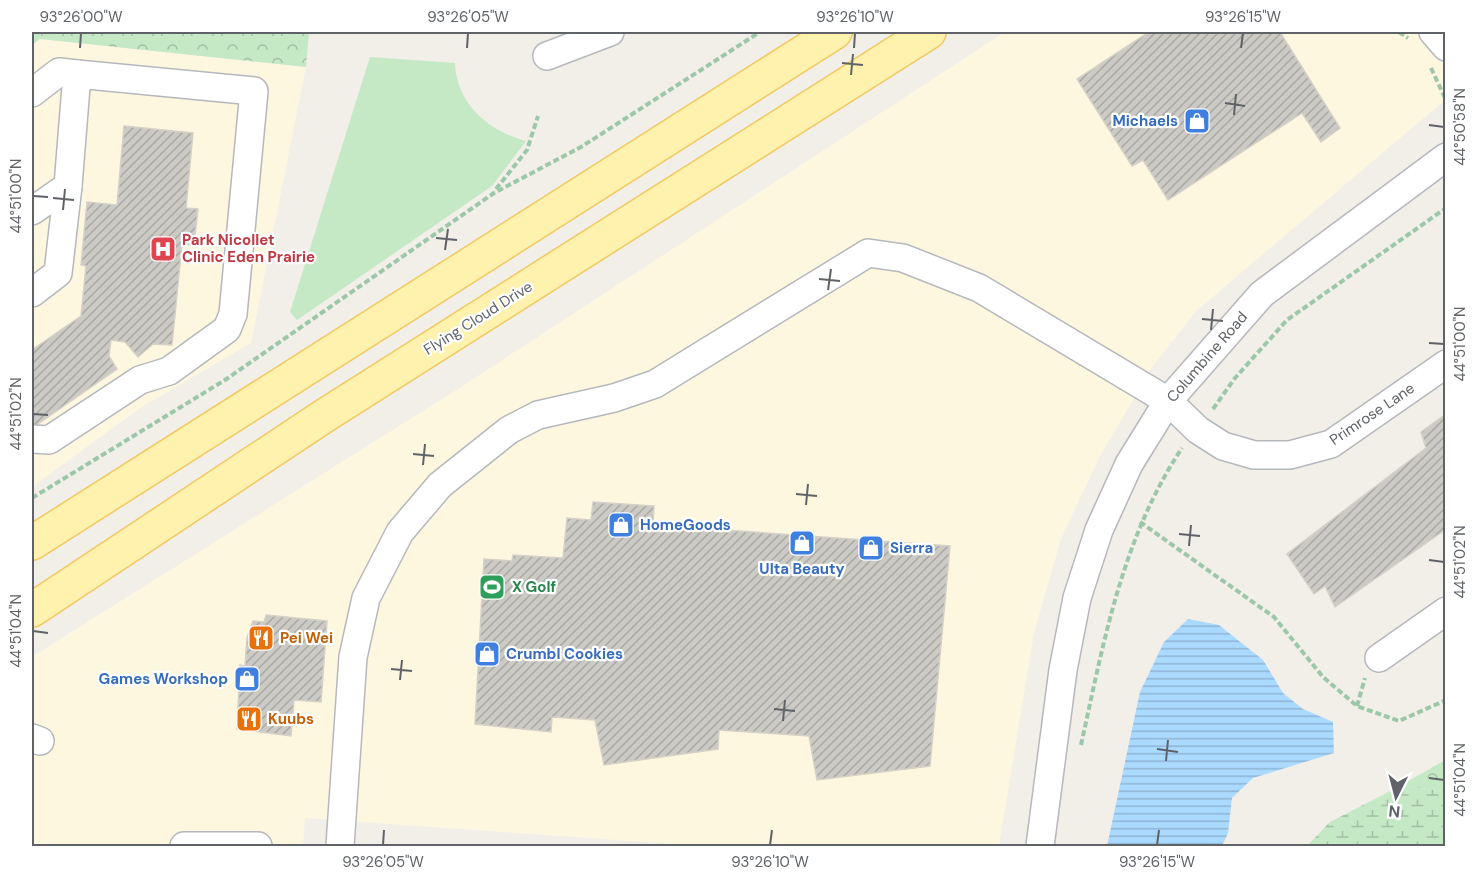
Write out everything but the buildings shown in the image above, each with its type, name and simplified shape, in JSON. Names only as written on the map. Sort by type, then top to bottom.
[{"type":"main road","points":[[32,543],[835,32]]},
{"type":"main road","name":"Flying Cloud Drive","points":[[34,602],[929,32]]},
{"type":"street","points":[[547,56],[610,32]]},
{"type":"street","points":[[1433,32],[1446,47]]},
{"type":"street","points":[[32,93],[59,72],[254,91],[233,314],[227,329],[169,371],[140,380],[49,440],[37,442],[32,439]]},
{"type":"street","points":[[32,293],[58,273],[61,260],[77,74]]},
{"type":"street","name":"Columbine Road","points":[[1040,846],[1063,670],[1077,598],[1103,521],[1129,464],[1168,400],[1262,294],[1446,157]]},
{"type":"street","points":[[32,211],[68,186]]},
{"type":"street","name":"Primrose Lane","points":[[340,846],[353,657],[366,598],[400,532],[440,485],[509,430],[538,415],[614,398],[655,384],[868,253],[903,258],[978,288],[1168,400],[1198,430],[1223,446],[1254,455],[1290,455],[1331,444],[1446,364]]},
{"type":"street","points":[[1379,658],[1446,611]]},
{"type":"street","points":[[184,846],[258,846]]},
{"type":"path","points":[[32,498],[225,380],[370,276],[494,193],[581,147],[760,32]]},
{"type":"path","points":[[494,193],[528,150],[538,116]]},
{"type":"path","points":[[1078,757],[1111,611],[1140,522],[1159,483],[1184,445],[1198,430],[1235,378],[1287,320],[1446,208]]},
{"type":"path","points":[[1140,522],[1275,617],[1323,677],[1357,706],[1399,721],[1446,700]]},
{"type":"shaded area","points":[[1005,32],[1445,32],[1445,100],[1196,311],[1153,366],[1099,458],[1061,539],[1034,633],[999,846],[701,846],[305,818],[303,846],[32,846],[32,657],[461,387]]},
{"type":"shaded area","points":[[39,39],[306,67],[251,343],[140,408],[32,487],[32,45]]},
{"type":"green space","points":[[32,32],[309,32],[306,67],[40,39],[32,45]]},
{"type":"green space","points":[[370,57],[455,63],[461,91],[477,114],[500,131],[526,141],[492,186],[297,320],[290,312]]},
{"type":"green space","points":[[1445,760],[1445,792],[1402,785]]},
{"type":"green space","points":[[1402,785],[1445,792],[1445,846],[1307,846],[1330,822]]},
{"type":"water","points":[[1188,619],[1219,625],[1263,660],[1283,693],[1303,709],[1333,722],[1334,753],[1253,778],[1232,798],[1228,833],[1222,846],[1107,846],[1140,692],[1164,642]]},
{"type":"place","name":"Michaels","points":[[1197,121]]},
{"type":"place","name":"Park Nicollet Clinic Eden Prairie","points":[[163,249]]},
{"type":"place","name":"HomeGoods","points":[[621,525]]},
{"type":"place","name":"Ulta Beauty","points":[[802,543]]},
{"type":"place","name":"Sierra","points":[[871,548]]},
{"type":"place","name":"X Golf","points":[[492,587]]},
{"type":"place","name":"Pei Wei","points":[[261,638]]},
{"type":"place","name":"Crumbl Cookies","points":[[487,654]]},
{"type":"place","name":"Games Workshop","points":[[247,679]]},
{"type":"place","name":"Kuubs","points":[[249,719]]}]
